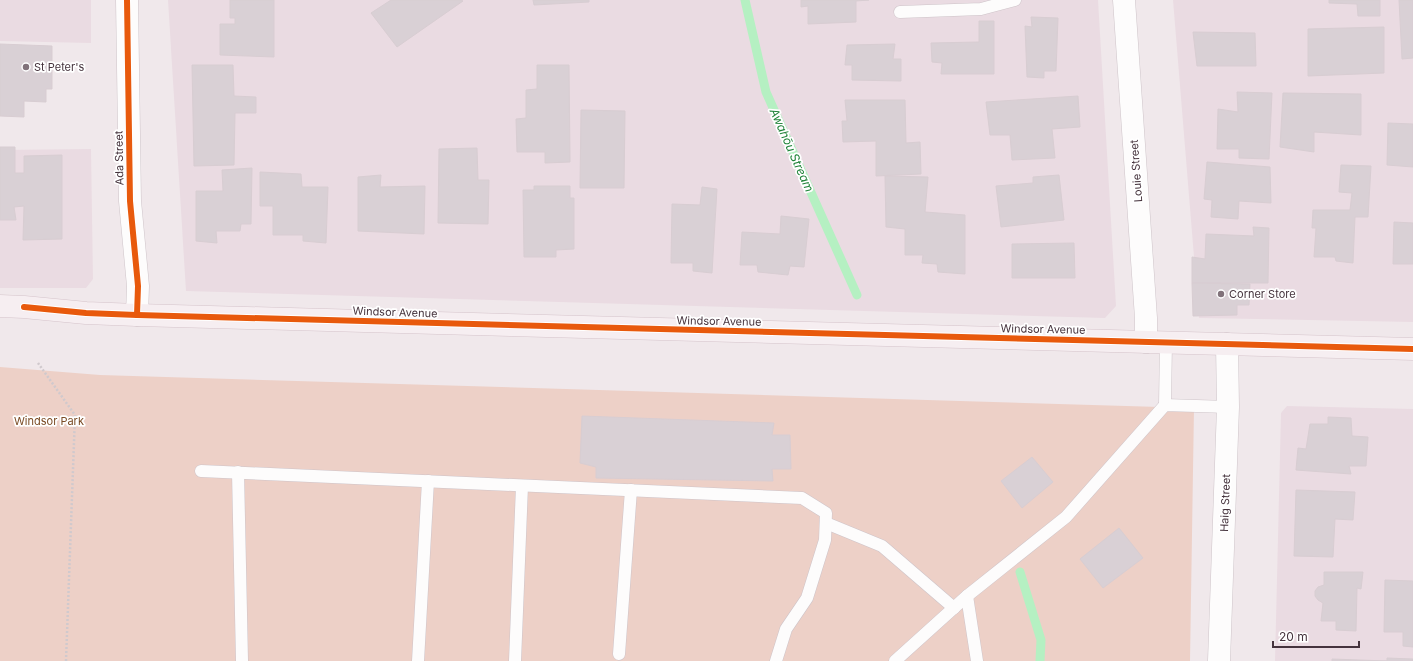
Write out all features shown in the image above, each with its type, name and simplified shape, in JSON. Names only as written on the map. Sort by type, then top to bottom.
[{"type":"main road","name":"Windsor Avenue","points":[[0,306],[86,313],[137,315],[1413,349]]},
{"type":"street","name":"Ada Street","points":[[127,0],[130,201],[138,286],[137,315]]},
{"type":"street","name":"Louie Street","points":[[1124,0],[1145,310],[1156,342]]},
{"type":"street","name":"Haig Street","points":[[1219,661],[1228,407],[1227,344]]},
{"type":"lane","points":[[900,12],[981,10],[1015,0]]},
{"type":"lane","points":[[895,661],[967,596],[1066,517],[1165,405],[1156,342]]},
{"type":"lane","points":[[1165,405],[1228,407]]},
{"type":"lane","points":[[201,471],[802,498],[826,513],[825,540],[807,598],[786,629],[776,661]]},
{"type":"lane","points":[[238,472],[242,661]]},
{"type":"lane","points":[[418,661],[428,481]]},
{"type":"lane","points":[[515,661],[522,486]]},
{"type":"lane","points":[[619,654],[631,490]]},
{"type":"lane","points":[[826,523],[882,546],[954,608]]},
{"type":"lane","points":[[967,596],[977,661]]},
{"type":"path","points":[[35,364],[75,415],[66,661]]},
{"type":"shaded area","points":[[0,0],[91,0],[91,43],[0,41]]},
{"type":"shaded area","points":[[168,0],[1098,0],[1116,306],[1105,318],[186,291]]},
{"type":"shaded area","points":[[1173,0],[1413,0],[1413,322],[1199,318]]},
{"type":"shaded area","points":[[91,149],[93,279],[86,288],[0,288],[0,150]]},
{"type":"shaded area","points":[[1287,406],[1413,409],[1413,661],[1275,661],[1281,413]]},
{"type":"green space","name":"Windsor Park","points":[[0,367],[100,375],[1194,408],[1190,661],[0,661]]},
{"type":"building","points":[[230,0],[274,0],[274,57],[220,55],[220,24],[235,24],[235,18],[230,18]]},
{"type":"building","points":[[391,0],[463,1],[397,47],[371,13]]},
{"type":"building","points":[[533,0],[589,0],[589,2],[534,5]]},
{"type":"building","points":[[801,0],[869,0],[856,1],[856,22],[808,24],[808,6],[801,7]]},
{"type":"building","points":[[1329,0],[1380,0],[1380,16],[1358,16],[1357,4],[1329,3]]},
{"type":"building","points":[[1399,0],[1413,0],[1413,58],[1402,59]]},
{"type":"building","points":[[1031,17],[1058,18],[1056,71],[1044,71],[1044,78],[1027,77],[1025,26],[1032,27]]},
{"type":"building","points":[[979,21],[994,21],[994,74],[941,74],[942,63],[932,62],[931,43],[979,42]]},
{"type":"building","points":[[1384,27],[1384,73],[1308,76],[1308,29]]},
{"type":"building","points":[[1193,32],[1255,33],[1256,66],[1197,66]]},
{"type":"building","name":"St Peter's","points":[[0,44],[52,46],[52,89],[46,89],[46,102],[24,101],[24,117],[0,116]]},
{"type":"building","points":[[895,44],[893,59],[901,59],[901,81],[852,80],[852,65],[845,65],[847,45]]},
{"type":"building","points":[[192,65],[233,65],[234,96],[256,97],[256,113],[235,113],[234,165],[194,166]]},
{"type":"building","points":[[537,65],[569,65],[570,162],[545,163],[545,152],[517,152],[516,119],[526,118],[526,90],[537,89]]},
{"type":"building","points":[[1237,92],[1272,93],[1269,159],[1239,158],[1239,149],[1217,149],[1218,109],[1238,112]]},
{"type":"building","points":[[1283,93],[1361,94],[1361,135],[1314,132],[1314,152],[1280,147]]},
{"type":"building","points":[[1078,96],[1080,127],[1052,129],[1055,158],[1012,160],[1010,135],[990,135],[986,102]]},
{"type":"building","points":[[845,100],[905,100],[906,143],[920,142],[921,174],[876,176],[876,141],[843,142],[842,121],[847,121]]},
{"type":"building","points":[[581,110],[625,111],[624,188],[580,188]]},
{"type":"building","points":[[1388,123],[1413,124],[1413,167],[1387,165]]},
{"type":"building","points":[[0,147],[15,147],[15,173],[24,173],[24,156],[62,155],[62,239],[23,240],[24,206],[14,207],[16,220],[0,220]]},
{"type":"building","points":[[477,148],[478,180],[489,180],[488,224],[438,223],[439,149]]},
{"type":"building","points":[[1207,162],[1270,167],[1271,203],[1239,201],[1238,219],[1211,217],[1212,200],[1204,199]]},
{"type":"building","points":[[1341,165],[1371,166],[1368,217],[1355,217],[1353,263],[1336,261],[1335,257],[1314,257],[1316,228],[1312,228],[1313,210],[1350,210],[1352,193],[1339,192]]},
{"type":"building","points":[[252,168],[251,224],[241,224],[240,231],[216,231],[217,243],[196,241],[196,191],[223,191],[222,170]]},
{"type":"building","points":[[260,172],[301,174],[302,187],[328,187],[326,243],[303,241],[303,235],[273,235],[273,206],[260,206]]},
{"type":"building","points":[[381,175],[380,187],[425,186],[424,234],[358,231],[358,177]]},
{"type":"building","points":[[1059,175],[1064,220],[1001,227],[996,186],[1033,183],[1033,177]]},
{"type":"building","points":[[885,176],[928,177],[925,212],[965,215],[965,274],[938,272],[937,264],[922,263],[923,255],[905,255],[905,229],[886,227]]},
{"type":"building","points":[[534,186],[570,186],[570,198],[574,198],[574,249],[556,250],[556,257],[524,257],[523,190],[534,190]]},
{"type":"building","points":[[702,187],[717,189],[712,273],[693,271],[693,263],[671,263],[672,204],[700,205]]},
{"type":"building","points":[[781,216],[809,219],[804,267],[790,266],[788,275],[758,272],[757,265],[740,265],[742,232],[780,234]]},
{"type":"building","points":[[1394,222],[1413,223],[1413,264],[1393,264]]},
{"type":"building","points":[[1253,227],[1269,228],[1268,283],[1192,283],[1192,257],[1205,259],[1206,234],[1254,236]]},
{"type":"building","points":[[1074,243],[1075,278],[1012,278],[1012,244]]},
{"type":"building","name":"Corner Store","points":[[1192,283],[1250,284],[1249,305],[1237,305],[1237,315],[1193,316]]},
{"type":"building","points":[[582,416],[774,423],[772,435],[790,435],[791,469],[772,469],[773,481],[596,478],[596,467],[580,463]]},
{"type":"building","points":[[1328,417],[1351,418],[1352,436],[1368,437],[1366,466],[1349,466],[1351,474],[1296,470],[1298,448],[1306,449],[1310,424],[1328,424]]},
{"type":"building","points":[[1032,457],[1053,482],[1022,508],[1001,481]]},
{"type":"building","points":[[1296,490],[1355,492],[1353,520],[1335,519],[1333,557],[1294,556]]},
{"type":"building","points":[[1119,528],[1143,558],[1103,588],[1080,559]]},
{"type":"building","points":[[1324,572],[1363,572],[1361,589],[1357,588],[1356,631],[1336,630],[1336,621],[1321,621],[1323,603],[1315,596],[1315,591],[1318,587],[1324,585]]},
{"type":"building","points":[[1385,580],[1413,581],[1413,647],[1403,646],[1403,632],[1384,632]]},
{"type":"building","points":[[1387,658],[1413,659],[1413,661],[1387,661]]},
{"type":"building","points":[[1332,659],[1387,661],[1332,661]]},
{"type":"waterway","name":"Awahōu Stream","points":[[745,0],[766,92],[857,295]]},
{"type":"waterway","name":"Awahōu Stream","points":[[1020,572],[1041,640],[1040,661]]},
{"type":"cycle path","points":[[127,0],[130,201],[138,286],[137,315]]},
{"type":"cycle path","points":[[24,307],[86,313],[137,315],[1413,349]]},
{"type":"place","name":"St Peter's","points":[[26,67]]},
{"type":"place","name":"Corner Store","points":[[1221,294]]}]
